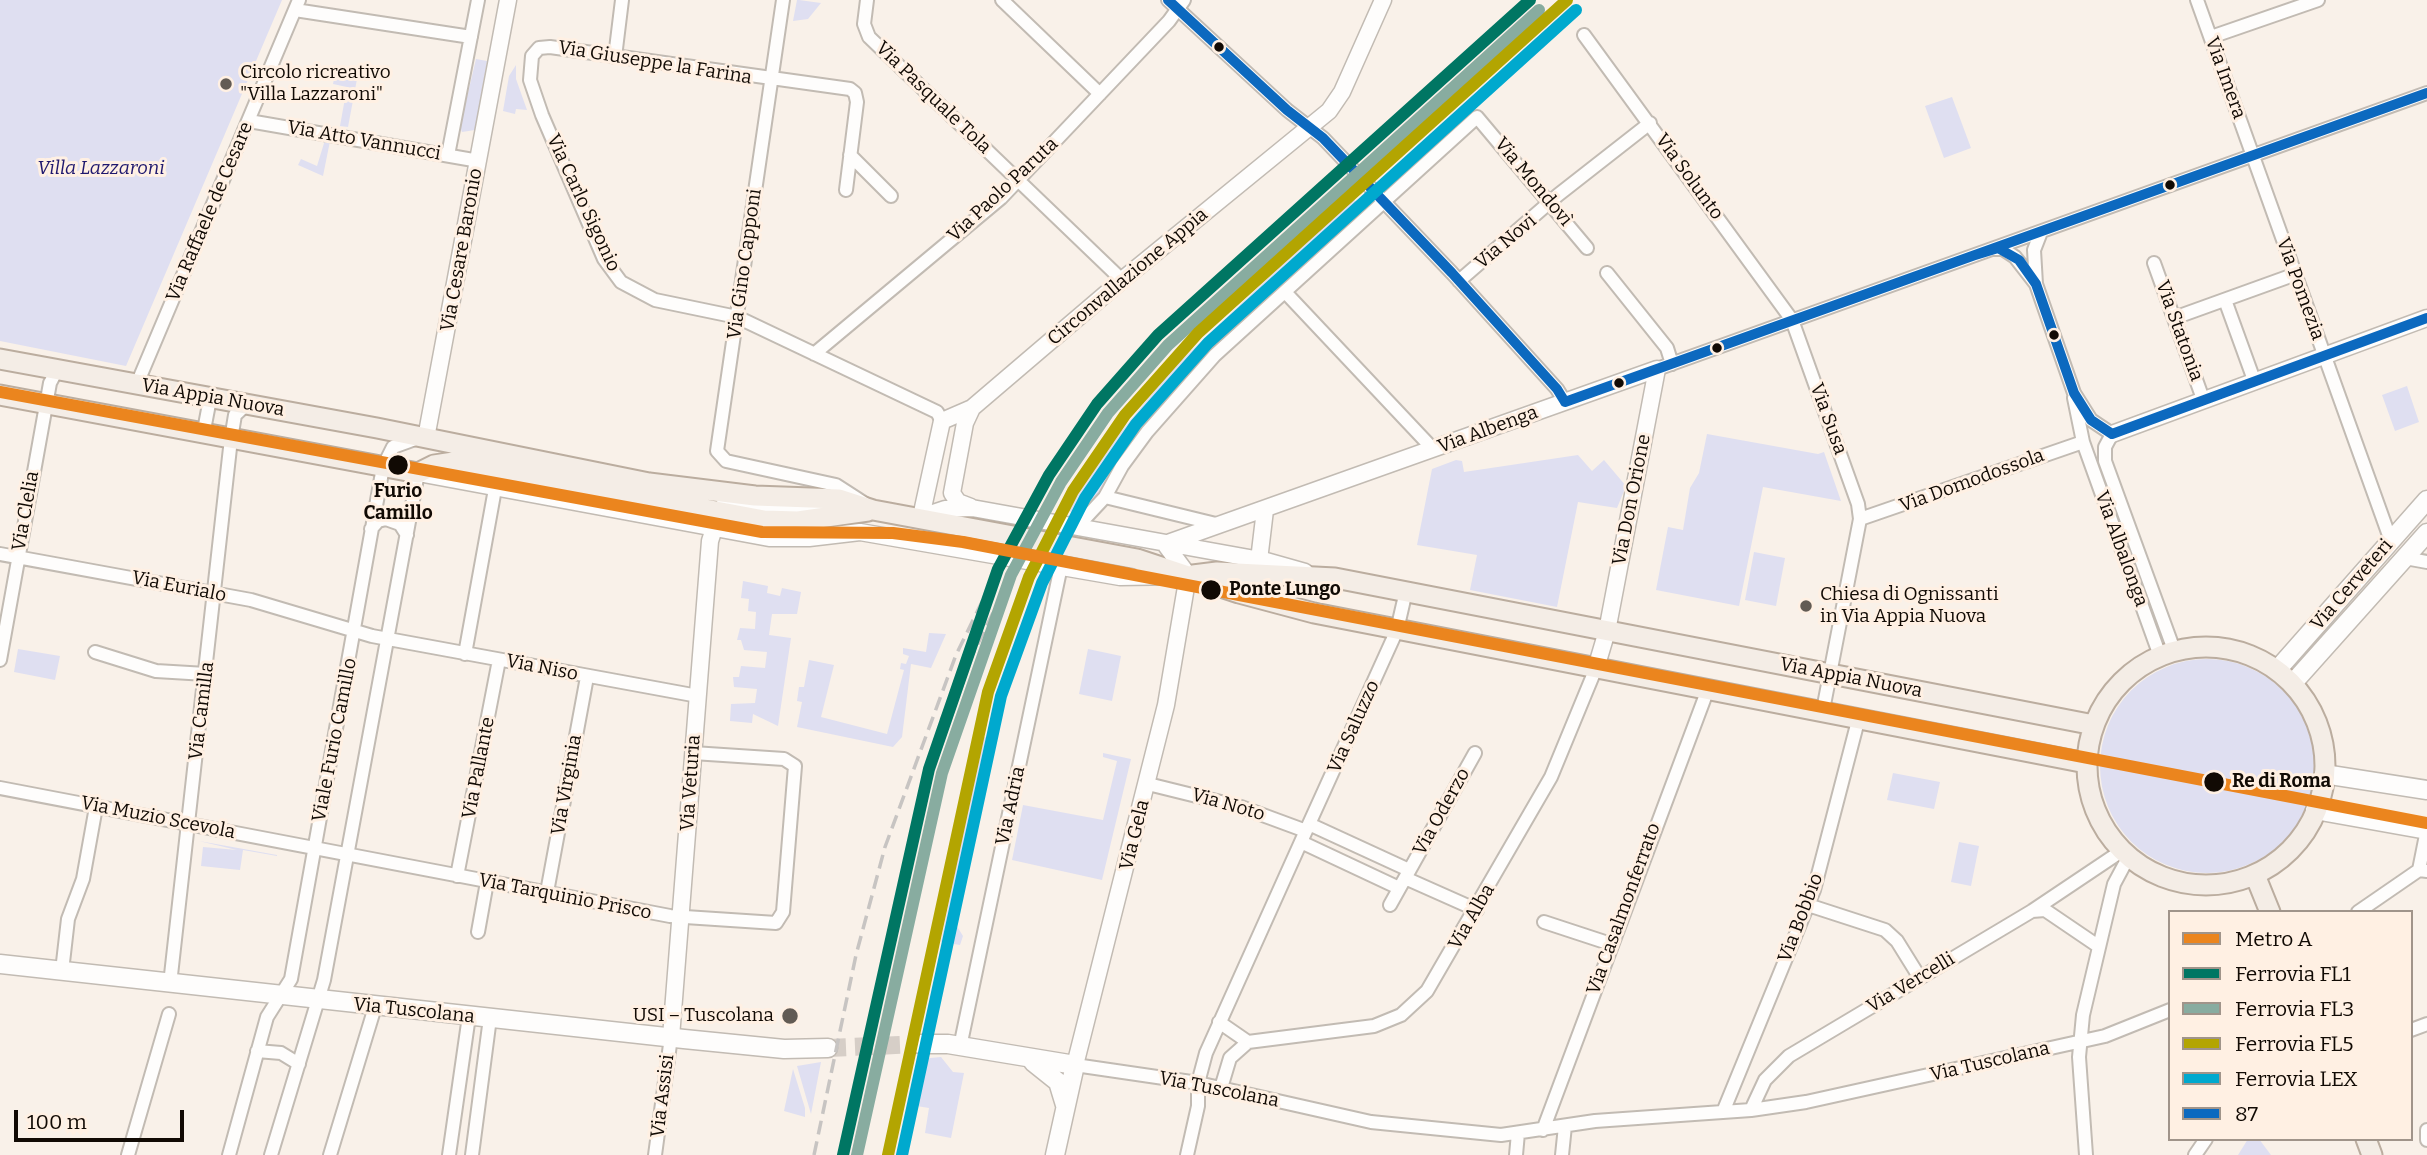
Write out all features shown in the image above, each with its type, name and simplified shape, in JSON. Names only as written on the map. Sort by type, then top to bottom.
[{"type":"main road","name":"Via Appia Nuova","points":[[0,359],[426,438],[674,504],[706,491],[839,499],[873,510]]},
{"type":"main road","name":"Via Appia Nuova","points":[[0,396],[418,473],[439,463],[454,462],[692,508],[716,521]]},
{"type":"main road","name":"Via Cerveteri","points":[[2277,670],[2427,500]]},
{"type":"main road","points":[[716,521],[792,522],[873,510],[1137,559],[1188,575]]},
{"type":"main road","name":"Via Cerveteri","points":[[2293,683],[2427,533]]},
{"type":"main road","name":"Via Appia Nuova","points":[[1188,575],[1261,567],[1318,575],[2094,725]]},
{"type":"main road","name":"Via Appia Nuova","points":[[1188,575],[1262,599],[1397,630],[1859,717],[2086,764]]},
{"type":"main road","points":[[2205,646],[2232,649],[2252,656],[2277,670],[2293,683],[2309,705],[2320,729],[2324,774],[2315,810],[2290,850],[2255,875],[2226,884],[2192,884],[2157,875],[2126,853],[2094,806],[2086,764],[2094,725],[2104,704],[2120,685],[2167,653],[2205,646]]},
{"type":"main road","points":[[2324,774],[2427,790]]},
{"type":"main road","points":[[2315,810],[2427,830]]},
{"type":"main road","points":[[2255,875],[2269,910]]},
{"type":"main road","name":"Via Tuscolana","points":[[0,964],[280,997],[784,1049],[828,1048]]},
{"type":"main road","name":"Via Tuscolana","points":[[920,1044],[960,1047],[1074,1065]]},
{"type":"main road","points":[[1030,1060],[1058,1082],[1065,1109]]},
{"type":"main road","points":[[1055,1155],[1074,1065]]},
{"type":"street","name":"Via Cesare Baronio","points":[[448,155],[478,0]]},
{"type":"street","name":"Via Cesare Baronio","points":[[426,438],[508,0]]},
{"type":"street","points":[[615,57],[622,0]]},
{"type":"street","name":"Via Gino Capponi","points":[[783,0],[717,449],[718,454],[726,461],[840,486],[873,510]]},
{"type":"street","name":"Via Pasquale Tola","points":[[867,0],[866,32],[1122,280]]},
{"type":"street","points":[[1002,0],[1100,94]]},
{"type":"street","points":[[1168,0],[1181,5],[1287,110],[1342,158],[1459,281],[1557,389],[1565,402]]},
{"type":"street","name":"Circonvallazione Appia","points":[[942,421],[972,408],[1122,280],[1309,128],[1336,102],[1383,0]]},
{"type":"street","name":"Via Imera","points":[[2197,0],[2252,155]]},
{"type":"street","points":[[2211,37],[2318,0]]},
{"type":"street","points":[[297,5],[471,37]]},
{"type":"street","name":"Via Raffaele de Cesare","points":[[137,384],[297,5]]},
{"type":"street","name":"Via Paolo Paruta","points":[[814,354],[1019,180],[1181,5]]},
{"type":"street","name":"Via Solunto","points":[[1584,35],[1792,320]]},
{"type":"street","name":"Via Giuseppe la Farina","points":[[539,48],[837,87],[855,93],[857,102],[850,160]]},
{"type":"street","name":"Via Carlo Sigonio","points":[[539,48],[532,56],[530,66],[533,91],[601,254],[613,274],[632,291],[647,298],[737,317],[937,412],[942,421]]},
{"type":"street","name":"Via Albenga","points":[[1165,544],[2427,93]]},
{"type":"street","name":"Via Mondovì","points":[[1381,198],[1477,117],[1587,248]]},
{"type":"street","name":"Via Atto Vannucci","points":[[248,121],[479,161]]},
{"type":"street","name":"Via Novi","points":[[1459,281],[1551,202],[1650,123]]},
{"type":"street","name":"Via Pomezia","points":[[2252,155],[2391,541]]},
{"type":"street","points":[[846,190],[850,160]]},
{"type":"street","points":[[850,160],[891,196]]},
{"type":"street","points":[[1073,526],[1105,497],[1122,466],[1179,394],[1215,355],[1285,292],[1381,198]]},
{"type":"street","name":"Via Albalonga","points":[[2041,232],[2034,253],[2036,284],[2074,393],[2083,442],[2167,653]]},
{"type":"street","name":"Via Albalonga","points":[[1993,249],[2003,249],[2015,257],[2036,284]]},
{"type":"street","name":"Via Statonia","points":[[2154,263],[2203,399]]},
{"type":"street","points":[[1607,273],[1667,348],[1665,367]]},
{"type":"street","points":[[2174,318],[2296,274]]},
{"type":"street","points":[[1285,292],[1433,449]]},
{"type":"street","points":[[2225,300],[2254,380]]},
{"type":"street","points":[[2112,434],[2427,318]]},
{"type":"street","name":"Via Susa","points":[[1792,320],[1858,503],[1860,519]]},
{"type":"street","name":"Via Don Orione","points":[[1607,631],[1665,367]]},
{"type":"street","name":"Via Clelia","points":[[0,657],[51,380],[57,370]]},
{"type":"street","name":"Via Albalonga","points":[[2074,393],[2094,423],[2112,434],[2105,447],[2105,461],[2167,653]]},
{"type":"street","points":[[197,432],[205,425],[209,404],[205,396]]},
{"type":"street","name":"Via Camilla","points":[[173,984],[231,439],[235,415],[247,404]]},
{"type":"street","points":[[972,408],[965,423],[953,495],[958,502],[972,508]]},
{"type":"street","points":[[921,517],[942,421]]},
{"type":"street","name":"Via Appia Nuova","points":[[383,467],[389,451],[396,445],[426,438]]},
{"type":"street","name":"Via Albalonga","points":[[2083,442],[2105,461]]},
{"type":"street","name":"Via Domodossola","points":[[1860,519],[2083,442]]},
{"type":"street","points":[[933,463],[957,468]]},
{"type":"street","name":"Viale Furio Camillo","points":[[229,1155],[267,1017],[292,979],[356,632],[383,467]]},
{"type":"street","name":"Via Appia Nuova","points":[[418,473],[495,489],[674,504],[716,521]]},
{"type":"street","name":"Viale Furio Camillo","points":[[271,1155],[324,980],[418,473]]},
{"type":"street","points":[[465,654],[495,489]]},
{"type":"street","points":[[1105,497],[1223,525]]},
{"type":"street","points":[[921,517],[945,509],[972,508],[1165,544],[1261,567],[1265,510]]},
{"type":"street","points":[[371,528],[378,521],[386,519],[400,524],[407,536]]},
{"type":"street","points":[[1823,710],[1860,519]]},
{"type":"street","points":[[2411,519],[2427,533]]},
{"type":"street","points":[[716,521],[781,539],[866,533],[1141,578],[1188,575]]},
{"type":"street","name":"Via Veturia","points":[[671,1037],[708,553],[716,521]]},
{"type":"street","points":[[1165,544],[1188,575]]},
{"type":"street","name":"Via Eurialo","points":[[0,554],[274,606],[356,632]]},
{"type":"street","points":[[2405,558],[2427,562]]},
{"type":"street","name":"Via Adria","points":[[960,1047],[1056,565]]},
{"type":"street","name":"Via Gela","points":[[1074,1065],[1148,784],[1166,705],[1188,575]]},
{"type":"street","name":"Via Saluzzo","points":[[1187,1155],[1198,1106],[1198,1083],[1219,1022],[1397,630],[1406,591]]},
{"type":"street","points":[[1597,668],[1607,631]]},
{"type":"street","name":"Viale Furio Camillo","points":[[356,632],[387,639]]},
{"type":"street","name":"Via Niso","points":[[387,639],[698,696]]},
{"type":"street","points":[[95,652],[150,669],[206,674]]},
{"type":"street","name":"Via Pallante","points":[[457,876],[499,660]]},
{"type":"street","name":"Via Alba","points":[[1248,1042],[1360,1030],[1396,1018],[1419,1000],[1435,981],[1551,777],[1597,668]]},
{"type":"street","name":"Via Virginia","points":[[547,892],[587,677]]},
{"type":"street","name":"Via Casalmonferrato","points":[[1543,1130],[1708,689]]},
{"type":"street","name":"Via Bobbio","points":[[1723,1112],[1808,905],[1859,717]]},
{"type":"street","name":"Via Tarquinio Prisco","points":[[348,855],[680,917],[774,924],[782,917],[796,769],[792,762],[785,760],[693,753]]},
{"type":"street","name":"Via Oderzo","points":[[1390,905],[1475,753]]},
{"type":"street","name":"Via Noto","points":[[1148,784],[1241,807],[1306,832]]},
{"type":"street","name":"Via Muzio Scevola","points":[[0,788],[315,849]]},
{"type":"street","points":[[62,971],[68,919],[83,880],[96,807]]},
{"type":"street","points":[[2361,910],[2423,870],[2427,830]]},
{"type":"street","points":[[1306,832],[1405,879]]},
{"type":"street","points":[[1306,832],[1405,879],[1477,909]]},
{"type":"street","name":"Viale Furio Camillo","points":[[315,849],[348,855]]},
{"type":"street","points":[[2087,1155],[2080,1041],[2087,989],[2116,879],[2126,853]]},
{"type":"street","name":"Via Vercelli","points":[[1751,1110],[1765,1080],[1790,1056],[2126,853]]},
{"type":"street","points":[[478,932],[487,882]]},
{"type":"street","points":[[1808,905],[1885,930],[1897,941],[1920,978]]},
{"type":"street","points":[[2032,911],[2045,910],[2098,946]]},
{"type":"street","points":[[1544,922],[1611,944]]},
{"type":"street","points":[[330,1155],[376,1007]]},
{"type":"street","name":"Via Tuscolana","points":[[1723,1112],[1806,1102],[2110,1035],[2168,1011]]},
{"type":"street","points":[[128,1155],[169,1014]]},
{"type":"street","points":[[449,1155],[470,1016]]},
{"type":"street","points":[[472,1155],[490,1018]]},
{"type":"street","points":[[1219,1022],[1248,1042],[1232,1056],[1221,1088]]},
{"type":"street","name":"Via Assisi","points":[[655,1155],[671,1037]]},
{"type":"street","points":[[257,1051],[281,1053],[299,1064]]},
{"type":"street","name":"Via Tuscolana","points":[[1074,1065],[1198,1083],[1371,1122],[1492,1134],[1565,1126]]},
{"type":"street","points":[[1562,1155],[1565,1126],[1723,1112]]},
{"type":"street","points":[[2427,1130],[2427,1140]]},
{"type":"street","points":[[1516,1155],[1518,1133]]},
{"type":"green space","name":"Villa Lazzaroni","points":[[0,0],[282,0],[126,366],[0,341]]},
{"type":"green space","points":[[797,0],[821,3],[808,19],[793,21]]},
{"type":"green space","points":[[476,59],[487,61],[475,130],[462,132],[460,127]]},
{"type":"green space","points":[[516,65],[516,79],[527,110],[516,109],[515,114],[503,111],[509,76]]},
{"type":"green space","points":[[335,74],[357,79],[348,127],[340,126],[347,87],[333,84]]},
{"type":"green space","points":[[1952,97],[1971,148],[1944,158],[1925,106]]},
{"type":"green space","points":[[325,140],[330,141],[323,176],[298,165],[301,159],[317,166]]},
{"type":"green space","points":[[1353,198],[1361,208],[1357,220],[1230,336],[1082,513],[1067,511],[1115,439],[1174,367]]},
{"type":"green space","points":[[2407,386],[2419,422],[2395,431],[2382,395]]},
{"type":"green space","points":[[1707,434],[1818,454],[1824,452],[1841,501],[1763,487],[1739,606],[1656,590],[1668,527],[1683,530],[1690,488],[1699,473]]},
{"type":"green space","points":[[1578,455],[1592,471],[1604,460],[1626,486],[1617,508],[1578,502],[1557,607],[1470,590],[1477,555],[1417,545],[1432,469],[1456,460],[1462,461],[1464,472]]},
{"type":"green space","points":[[1754,552],[1785,558],[1776,606],[1745,600]]},
{"type":"green space","points":[[743,581],[768,586],[767,593],[780,596],[782,588],[801,592],[797,614],[772,614],[769,635],[791,638],[778,726],[753,714],[752,723],[730,721],[731,704],[755,703],[757,689],[734,687],[733,677],[739,677],[741,666],[765,668],[767,652],[744,650],[741,640],[737,640],[740,628],[755,629],[756,612],[748,611],[749,599],[741,598]]},
{"type":"green space","points":[[929,633],[946,634],[931,668],[911,664],[902,737],[893,747],[797,727],[802,702],[797,701],[799,687],[804,687],[809,660],[834,665],[821,717],[887,734],[904,670],[900,669],[901,663],[906,664],[909,656],[903,654],[903,648],[926,652]]},
{"type":"green space","points":[[18,649],[60,656],[55,680],[14,672]]},
{"type":"green space","points":[[1088,649],[1121,656],[1112,701],[1079,694]]},
{"type":"green space","points":[[2207,659],[2248,667],[2283,690],[2306,725],[2314,766],[2306,807],[2283,842],[2248,865],[2207,873],[2166,865],[2131,842],[2108,807],[2100,766],[2108,725],[2131,690],[2166,667]]},
{"type":"green space","points":[[982,736],[990,739],[953,920],[963,936],[960,945],[941,942]]},
{"type":"green space","points":[[1103,753],[1131,759],[1102,880],[1012,860],[1023,805],[1103,820],[1117,761],[1103,757]]},
{"type":"green space","points":[[1893,773],[1940,782],[1934,809],[1887,800]]},
{"type":"green space","points":[[199,841],[277,856],[243,850],[240,870],[201,866],[203,847],[237,850]]},
{"type":"green space","points":[[1959,842],[1979,846],[1971,886],[1951,882]]},
{"type":"green space","points":[[941,1057],[953,1072],[964,1073],[951,1138],[925,1133],[929,1108],[910,1105],[920,1059]]},
{"type":"green space","points":[[821,1062],[811,1114],[797,1066]]},
{"type":"green space","points":[[793,1069],[805,1108],[805,1117],[784,1111]]},
{"type":"green space","points":[[2247,1141],[2260,1141],[2271,1155],[2238,1155]]},
{"type":"tunnel","points":[[828,1048],[920,1044]]},
{"type":"railway","points":[[814,1155],[856,955],[885,847],[956,655],[998,569]]},
{"type":"railway","points":[[941,720],[1002,594]]},
{"type":"metro line","name":"A","points":[[0,392],[762,532],[893,533],[963,542],[2427,823]]},
{"type":"rail line","name":"FL1","points":[[843,1155],[929,769],[998,569],[1049,475],[1097,404],[1158,335],[1530,0]]},
{"type":"rail line","name":"FL5","points":[[888,1155],[988,692],[1029,577],[1073,491],[1125,415],[1198,333],[1567,0]]},
{"type":"rail line","name":"FL3","points":[[857,1155],[942,773],[1011,575],[1061,482],[1108,413],[1168,345],[1539,10]]},
{"type":"rail line","name":"LEX","points":[[902,1155],[1001,696],[1042,583],[1085,498],[1136,424],[1208,343],[1576,10]]},
{"type":"transit line","name":"87","points":[[1168,0],[1287,110],[1323,138],[1452,273],[1557,389],[1565,402]]},
{"type":"transit line","name":"87","points":[[1565,402],[2427,93]]},
{"type":"transit line","name":"87","points":[[1972,256],[1998,248],[2019,260],[2036,284],[2074,393],[2091,420],[2112,434]]},
{"type":"transit line","name":"87","points":[[2112,434],[2427,318]]},
{"type":"place","name":"Circolo ricreativo \"Villa Lazzaroni\"","points":[[226,84]]},
{"type":"place","name":"Furio Camillo","points":[[398,465]]},
{"type":"place","name":"Ponte Lungo","points":[[1211,590]]},
{"type":"place","name":"Chiesa di Ognissanti in Via Appia Nuova","points":[[1806,606]]},
{"type":"place","name":"Re di Roma","points":[[2214,782]]},
{"type":"place","name":"USI – Tuscolana","points":[[790,1016]]}]
